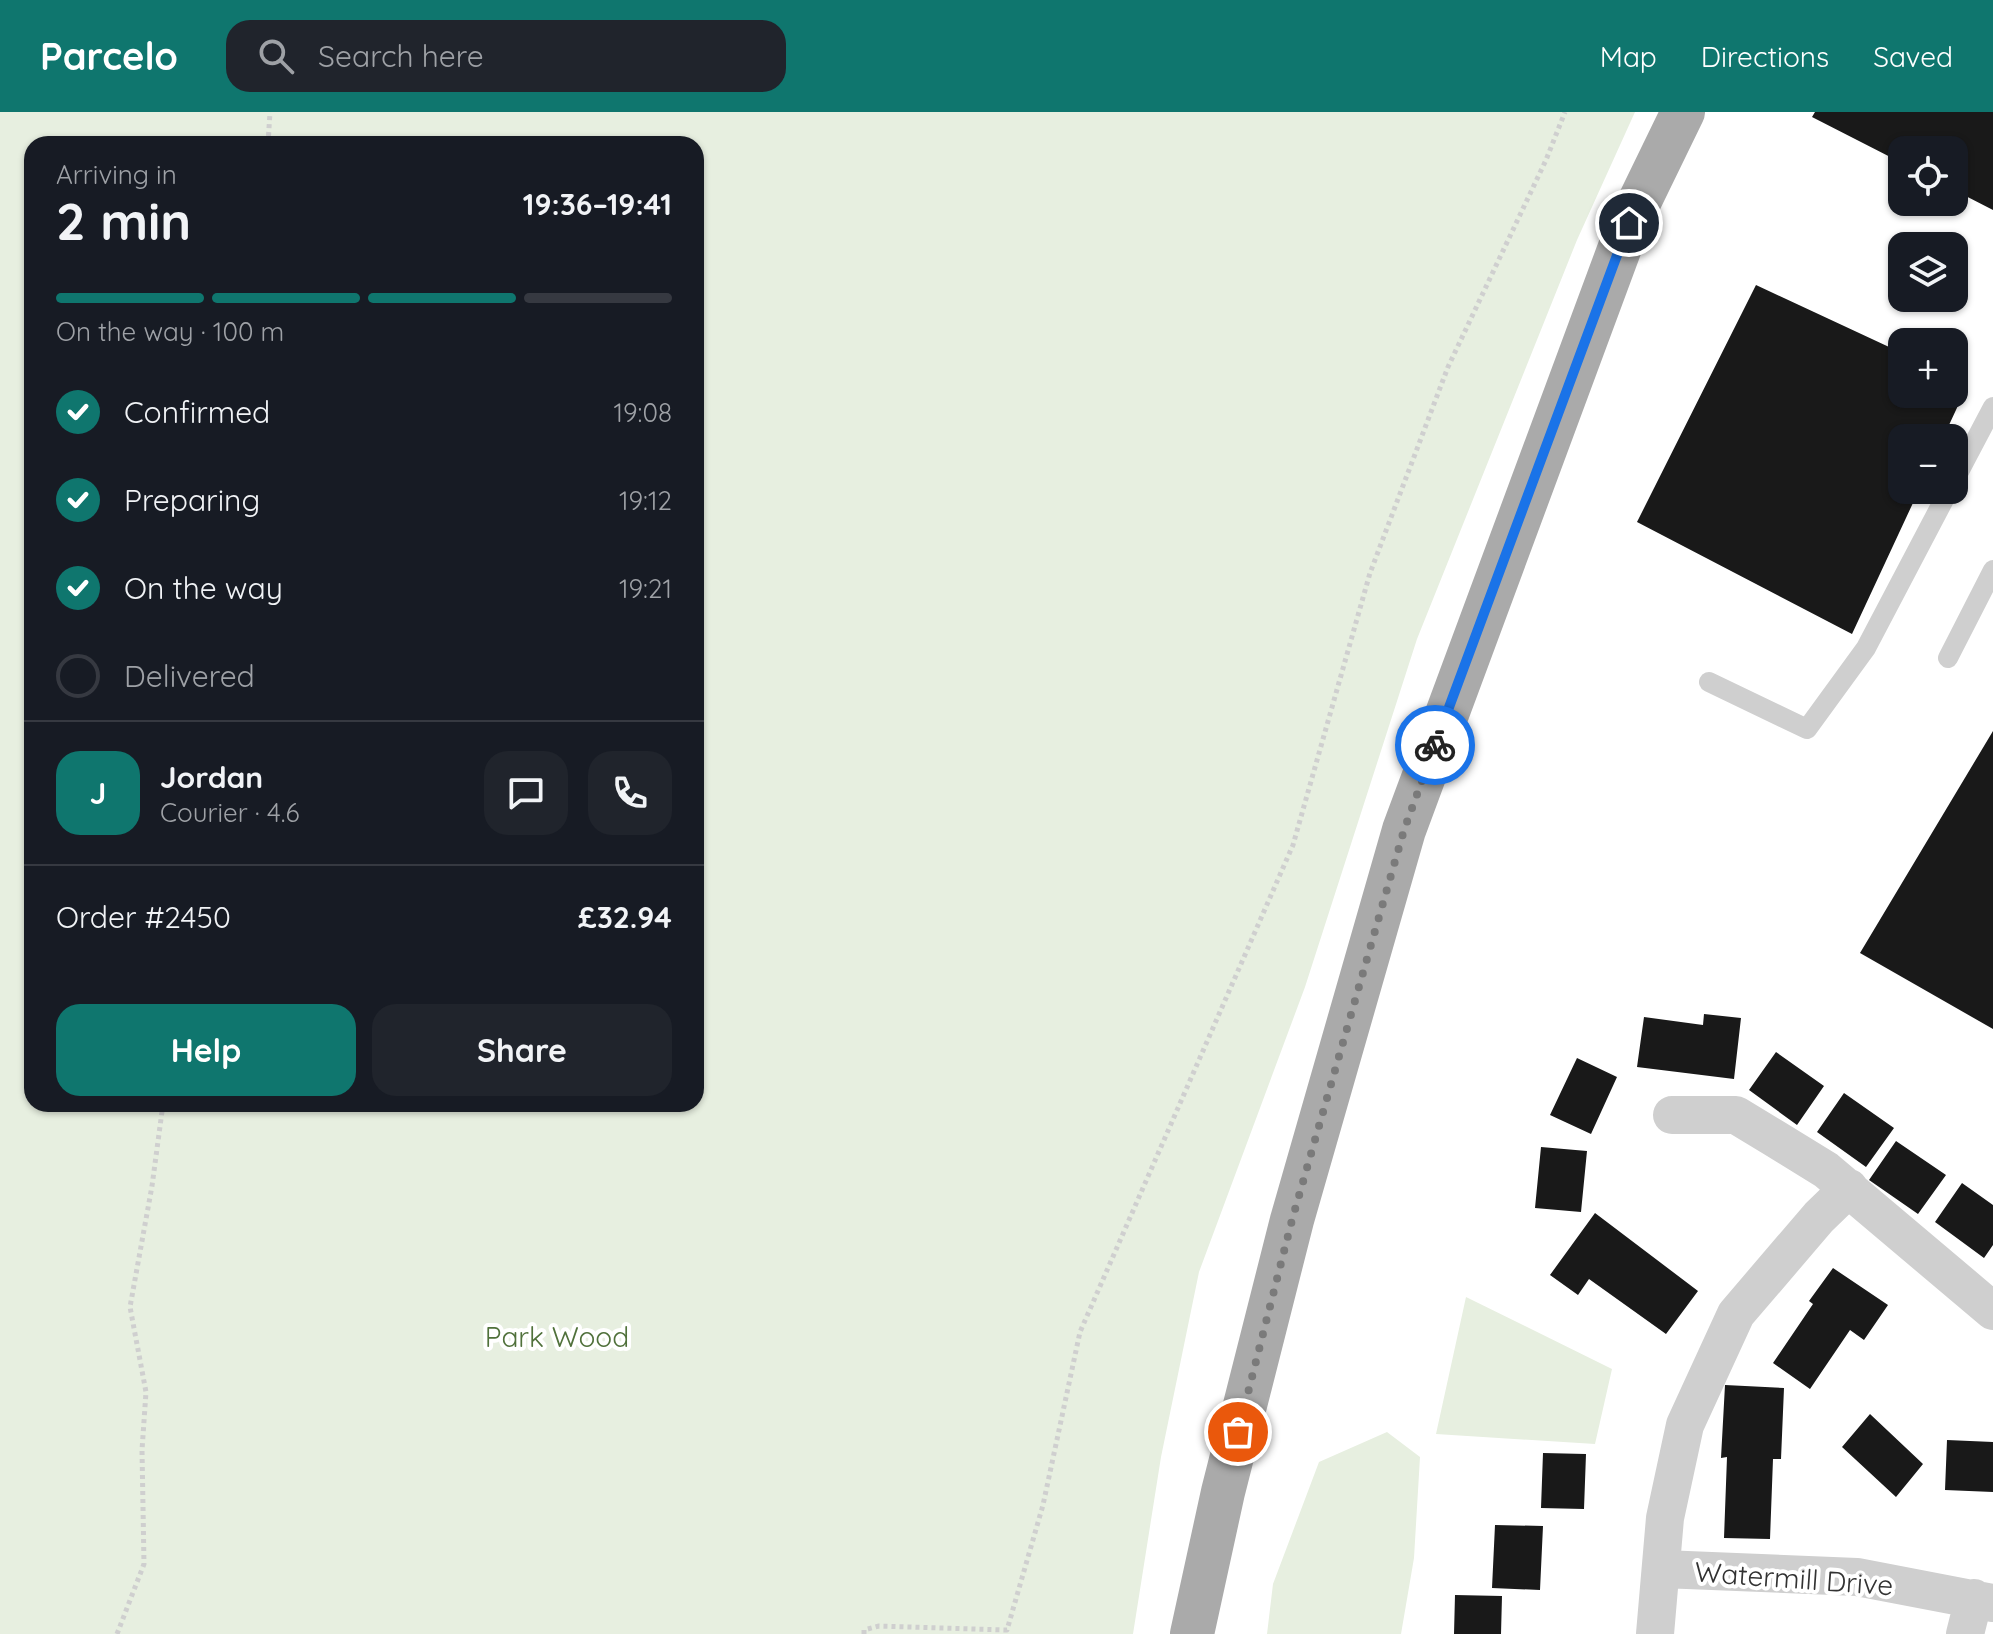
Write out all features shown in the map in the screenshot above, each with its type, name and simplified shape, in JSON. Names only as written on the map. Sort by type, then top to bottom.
[{"type":"main road","points":[[1192,1634],[1223,1492],[1292,1220],[1404,830],[1629,223],[1683,112]]},
{"type":"street","points":[[1672,1115],[1736,1115],[1826,1170],[1993,1311]]},
{"type":"street","name":"Watermill Drive","points":[[1655,1634],[1665,1518],[1685,1425],[1736,1314],[1819,1217],[1849,1188]]},
{"type":"street","name":"Watermill Drive","points":[[1662,1569],[1857,1577],[1977,1612]]},
{"type":"lane","points":[[1968,454],[1993,407]]},
{"type":"lane","points":[[1709,682],[1807,729],[1866,648],[1942,504]]},
{"type":"lane","points":[[1948,658],[1993,570]]},
{"type":"path","points":[[268,136],[270,112]]},
{"type":"path","points":[[864,1634],[864,1630],[871,1626],[1007,1630],[1043,1505],[1080,1332],[1293,845],[1370,573],[1448,367],[1546,160],[1565,112]]},
{"type":"path","points":[[117,1634],[144,1564],[142,1450],[146,1392],[130,1307],[162,1112]]},
{"type":"green space","name":"Park Wood","points":[[0,112],[1635,112],[1577,240],[1417,639],[1305,987],[1199,1272],[1161,1457],[1133,1634],[0,1634]]},
{"type":"green space","points":[[1466,1297],[1612,1369],[1595,1444],[1436,1434]]},
{"type":"green space","points":[[1387,1432],[1420,1457],[1414,1558],[1401,1634],[1267,1634],[1273,1584],[1319,1462]]},
{"type":"building","points":[[1815,112],[1993,112],[1993,210],[1968,197],[1968,136],[1888,136],[1888,156],[1812,117]]},
{"type":"building","points":[[1756,285],[1888,346],[1888,408],[1957,408],[1949,424],[1888,424],[1888,504],[1912,504],[1852,634],[1637,522]]},
{"type":"building","points":[[1993,731],[1993,1029],[1860,953]]},
{"type":"building","points":[[1704,1014],[1741,1018],[1734,1079],[1637,1067],[1644,1017],[1703,1025]]},
{"type":"building","points":[[1776,1052],[1824,1086],[1797,1125],[1749,1090]]},
{"type":"building","points":[[1577,1058],[1617,1077],[1591,1134],[1550,1115]]},
{"type":"building","points":[[1844,1093],[1894,1128],[1866,1167],[1817,1132]]},
{"type":"building","points":[[1896,1141],[1946,1175],[1918,1214],[1869,1180]]},
{"type":"building","points":[[1541,1147],[1587,1151],[1581,1212],[1535,1208]]},
{"type":"building","points":[[1962,1183],[1993,1205],[1993,1245],[1984,1258],[1935,1222]]},
{"type":"building","points":[[1595,1213],[1698,1291],[1666,1334],[1589,1279],[1578,1295],[1550,1275]]},
{"type":"building","points":[[1833,1268],[1888,1305],[1864,1340],[1850,1330],[1810,1389],[1773,1363],[1813,1304],[1809,1301]]},
{"type":"building","points":[[1725,1385],[1784,1388],[1781,1459],[1773,1459],[1770,1539],[1724,1538],[1727,1457],[1721,1458]]},
{"type":"building","points":[[1870,1414],[1923,1464],[1896,1497],[1842,1447]]},
{"type":"building","points":[[1947,1440],[1993,1442],[1993,1492],[1945,1490]]},
{"type":"building","points":[[1543,1453],[1586,1454],[1584,1509],[1541,1508]]},
{"type":"building","points":[[1495,1525],[1543,1526],[1540,1590],[1492,1588]]},
{"type":"building","points":[[1455,1595],[1502,1596],[1501,1634],[1454,1634]]},
{"type":"way so far","points":[[1238,1432],[1292,1220],[1404,830],[1435,745]]},
{"type":"route","points":[[1435,745],[1629,223]]}]
